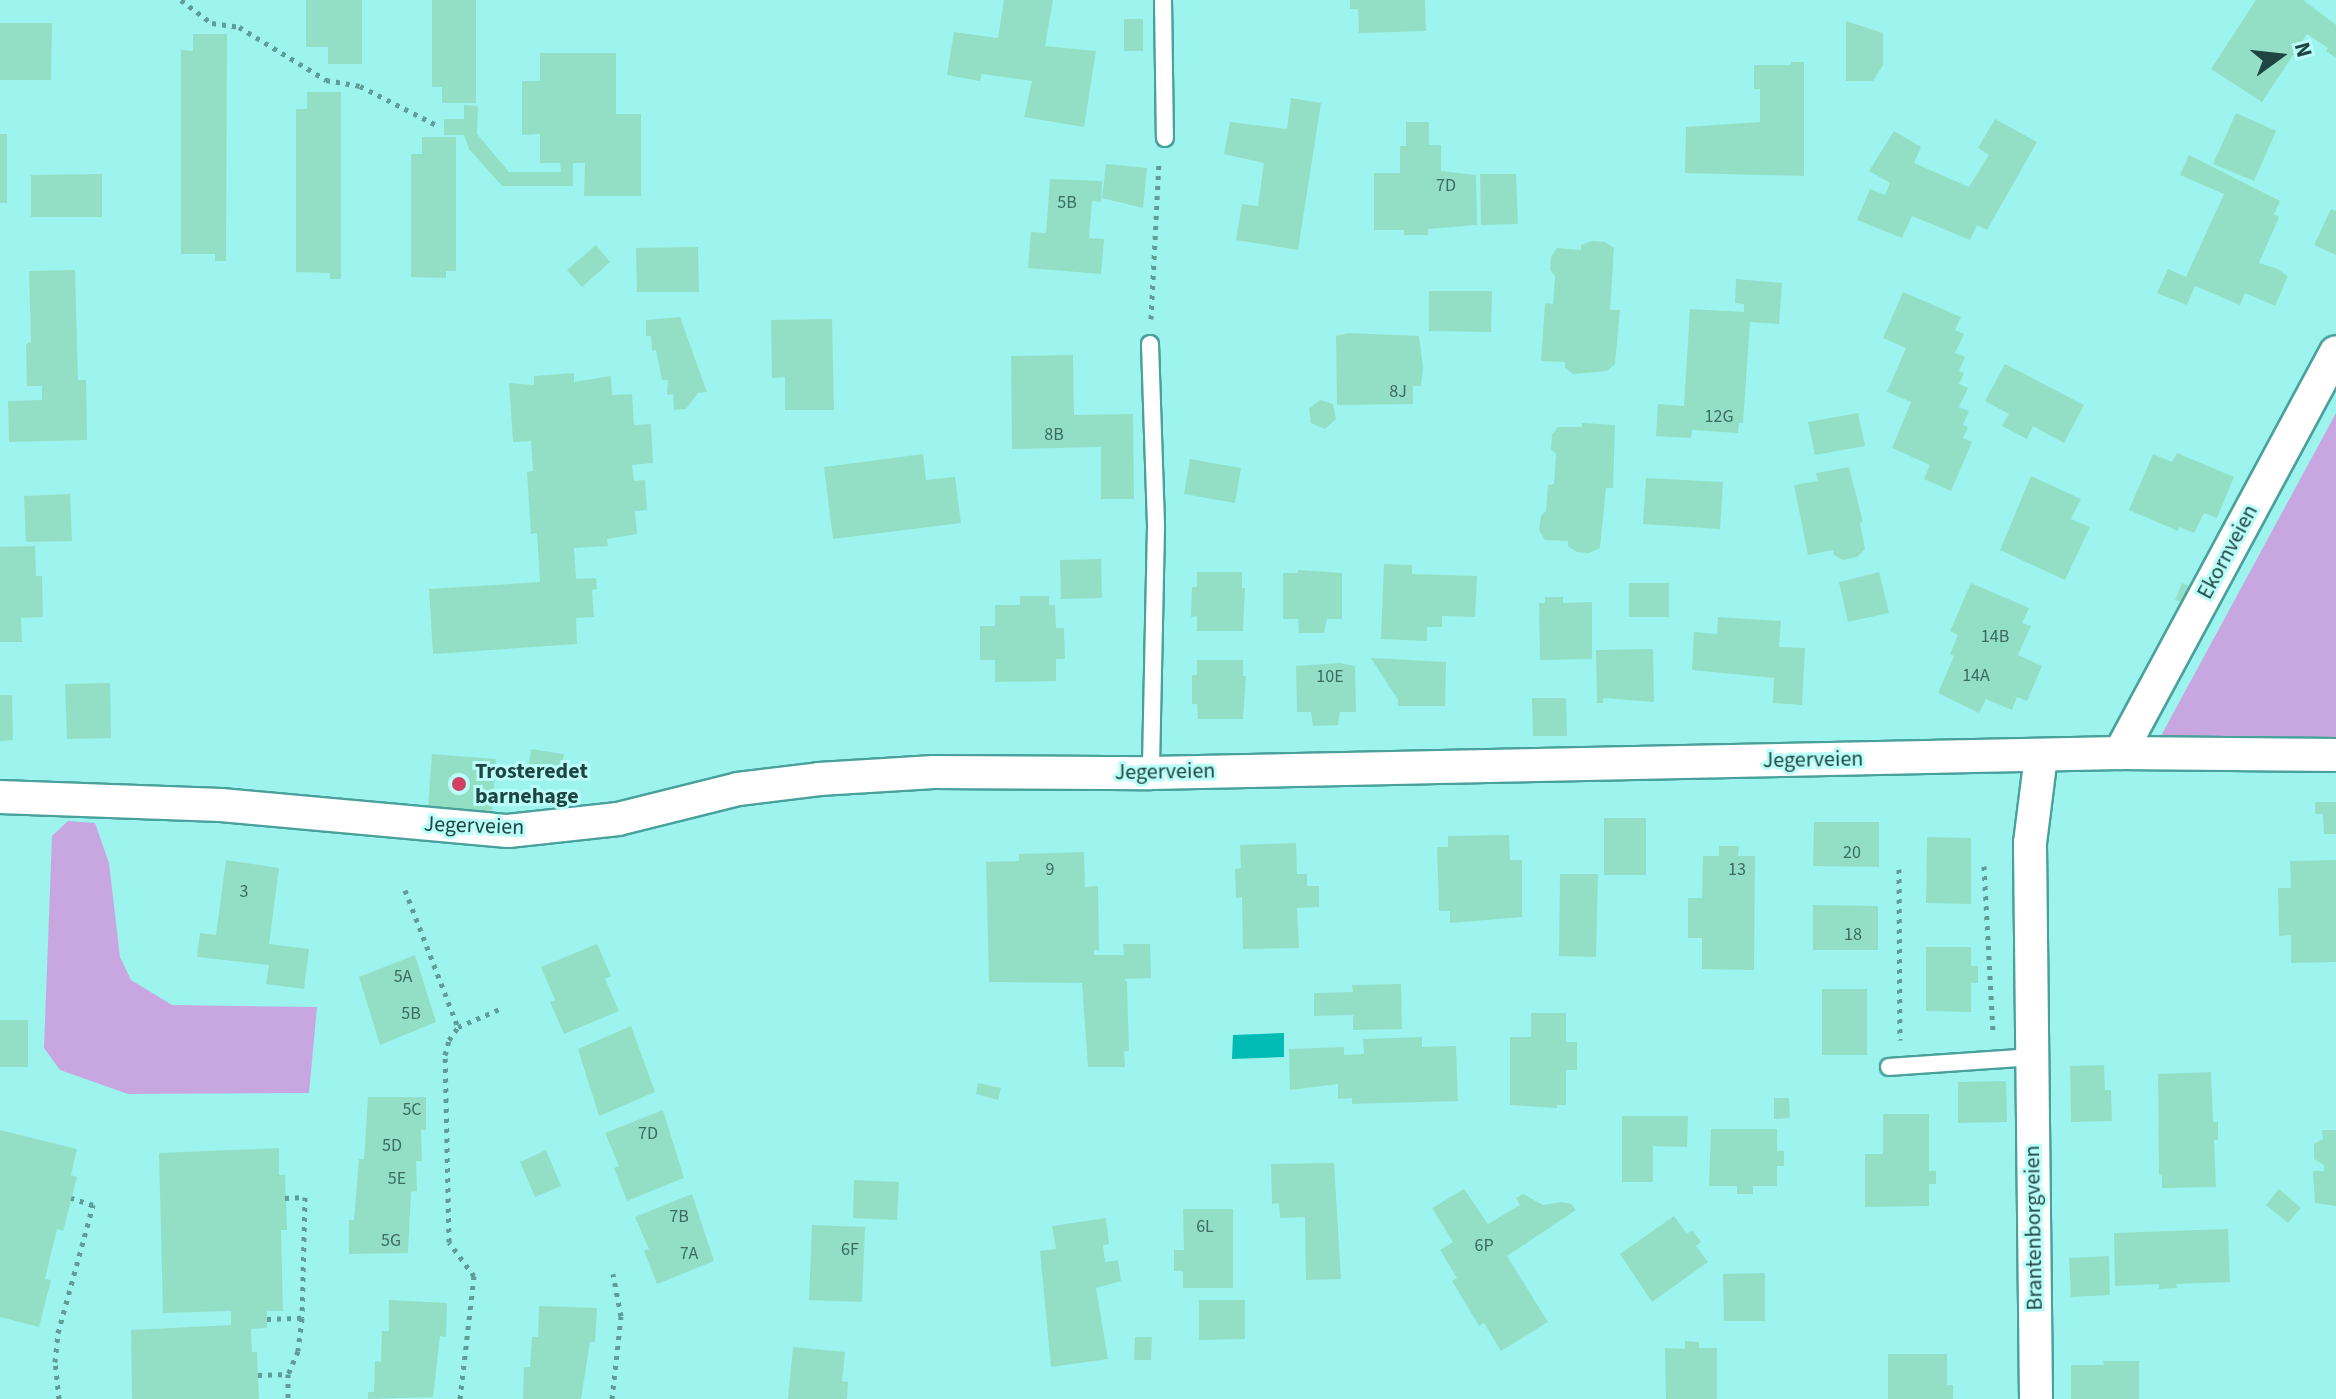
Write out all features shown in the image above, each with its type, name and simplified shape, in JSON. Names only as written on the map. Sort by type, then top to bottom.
[{"type":"street","name":"Ekornveien","points":[[2120,753],[2336,352]]},
{"type":"street","name":"Jegerveien","points":[[0,797],[221,805],[508,831],[618,819],[738,789],[819,779],[934,772],[1151,773],[2120,753],[2336,755]]},
{"type":"street","name":"Brantenborgveien","points":[[2036,1399],[2030,843],[2041,756]]},
{"type":"lane","points":[[1163,0],[1165,138]]},
{"type":"lane","points":[[1150,344],[1156,527],[1151,773]]},
{"type":"lane","points":[[1894,1067],[2033,1057]]},
{"type":"path","points":[[181,0],[212,23],[239,27],[326,80],[360,86],[438,126]]},
{"type":"path","points":[[1150,344],[1156,173],[1165,138]]},
{"type":"path","points":[[1984,866],[1993,1062]]},
{"type":"path","points":[[1894,1067],[1899,869]]},
{"type":"path","points":[[405,890],[458,1027]]},
{"type":"path","points":[[460,1399],[474,1276],[455,1254],[447,1229],[445,1055],[449,1040],[458,1027],[502,1008]]},
{"type":"path","points":[[285,1198],[305,1197],[302,1318],[298,1351],[288,1374],[288,1399]]},
{"type":"path","points":[[59,1399],[55,1362],[58,1333],[93,1205],[71,1198]]},
{"type":"path","points":[[612,1399],[621,1316],[613,1274]]},
{"type":"path","points":[[267,1319],[302,1318]]},
{"type":"path","points":[[258,1375],[288,1374]]},
{"type":"shaded area","points":[[2336,413],[2336,737],[2156,745]]},
{"type":"shaded area","points":[[68,821],[95,823],[109,863],[120,957],[131,980],[172,1005],[317,1007],[309,1093],[128,1094],[60,1070],[44,1048],[52,836]]},
{"type":"water","points":[[1284,1033],[1284,1057],[1232,1059],[1233,1035]]},
{"type":"building","points":[[306,0],[362,0],[362,64],[328,64],[328,47],[306,47]]},
{"type":"building","points":[[432,0],[476,0],[476,103],[442,103],[442,87],[432,87]]},
{"type":"building","points":[[1004,0],[1053,0],[1045,46],[1096,51],[1084,127],[1024,117],[1032,81],[982,74],[980,81],[947,75],[954,32],[998,38]]},
{"type":"building","points":[[1350,0],[1425,0],[1426,31],[1359,33],[1358,9],[1350,9]]},
{"type":"building","points":[[2256,0],[2303,0],[2336,25],[2336,58],[2326,51],[2328,48],[2307,34],[2262,102],[2211,69]]},
{"type":"building","points":[[1124,19],[1143,19],[1143,51],[1124,51]]},
{"type":"building","points":[[1846,21],[1883,33],[1883,65],[1873,81],[1846,81]]},
{"type":"building","points":[[0,23],[52,23],[51,80],[0,80]]},
{"type":"building","points":[[193,34],[227,34],[226,261],[215,261],[215,254],[181,254],[181,50],[193,51]]},
{"type":"building","points":[[540,53],[616,53],[616,114],[641,114],[641,196],[584,196],[585,163],[573,163],[573,186],[502,186],[469,149],[464,135],[444,135],[444,119],[464,119],[464,105],[478,106],[477,134],[509,172],[561,172],[560,163],[540,163],[540,134],[522,135],[522,81],[540,81]]},
{"type":"building","points":[[1791,62],[1804,62],[1804,176],[1685,173],[1686,127],[1760,122],[1760,89],[1754,89],[1754,65],[1791,65]]},
{"type":"building","points":[[307,92],[341,92],[341,279],[330,279],[330,273],[296,272],[296,109],[307,109]]},
{"type":"building","points":[[1291,98],[1321,103],[1298,250],[1236,240],[1242,204],[1258,206],[1264,163],[1224,154],[1230,122],[1287,129]]},
{"type":"building","points":[[2236,113],[2276,131],[2254,181],[2213,164]]},
{"type":"building","points":[[1995,119],[2037,142],[1987,230],[1977,225],[1970,240],[1912,216],[1902,238],[1857,220],[1870,189],[1885,195],[1890,183],[1869,171],[1894,131],[1921,147],[1914,163],[1969,187],[1989,155],[1978,148]]},
{"type":"building","points":[[1406,122],[1429,122],[1429,145],[1441,145],[1441,171],[1476,175],[1477,225],[1428,229],[1428,235],[1404,235],[1404,230],[1374,230],[1374,173],[1400,173],[1400,146],[1406,146]]},
{"type":"building","points":[[0,134],[7,134],[7,203],[0,203]]},
{"type":"building","points":[[422,137],[456,137],[456,271],[446,271],[446,278],[411,277],[411,154],[422,154]]},
{"type":"building","points":[[2189,155],[2280,201],[2274,214],[2279,217],[2259,263],[2288,276],[2275,306],[2245,293],[2240,305],[2195,286],[2187,305],[2157,293],[2168,269],[2186,277],[2224,194],[2180,175]]},
{"type":"building","points":[[1106,164],[1147,168],[1143,208],[1102,198]]},
{"type":"building","points":[[102,174],[102,217],[31,217],[31,175]]},
{"type":"building","points":[[1480,174],[1516,174],[1518,224],[1481,225]]},
{"type":"building","points":[[1050,179],[1102,181],[1101,202],[1092,201],[1089,238],[1104,239],[1101,274],[1028,268],[1031,232],[1046,233]]},
{"type":"building","points":[[2331,209],[2336,211],[2336,255],[2314,245]]},
{"type":"building","points":[[1592,241],[1605,242],[1614,248],[1610,310],[1620,310],[1615,364],[1607,371],[1573,374],[1565,368],[1565,362],[1541,361],[1545,303],[1553,304],[1555,276],[1550,270],[1551,257],[1557,248],[1581,250],[1581,245]]},
{"type":"building","points":[[596,245],[610,262],[582,287],[567,270]]},
{"type":"building","points":[[698,247],[699,292],[637,292],[636,248]]},
{"type":"building","points":[[75,270],[78,380],[86,380],[87,440],[9,442],[8,401],[42,400],[42,386],[27,386],[26,344],[31,342],[29,271]]},
{"type":"building","points":[[1736,279],[1782,283],[1779,324],[1750,322],[1743,423],[1739,423],[1738,433],[1692,430],[1691,438],[1656,436],[1658,404],[1684,406],[1690,309],[1744,312],[1744,304],[1735,303]]},
{"type":"building","points":[[1429,291],[1492,291],[1491,332],[1429,331]]},
{"type":"building","points":[[1903,292],[1961,317],[1955,330],[1964,334],[1955,353],[1965,357],[1959,371],[1964,373],[1959,384],[1968,388],[1959,407],[1969,411],[1963,425],[1968,427],[1963,438],[1972,442],[1951,491],[1924,479],[1930,465],[1892,448],[1911,402],[1887,392],[1906,348],[1883,338]]},
{"type":"building","points":[[680,317],[707,392],[698,393],[686,409],[674,410],[673,394],[667,395],[668,380],[662,380],[656,350],[652,351],[651,336],[646,336],[646,320]]},
{"type":"building","points":[[832,319],[834,410],[785,410],[785,377],[772,378],[771,320]]},
{"type":"building","points":[[1348,333],[1419,336],[1423,367],[1421,386],[1413,386],[1413,404],[1337,405],[1336,336]]},
{"type":"building","points":[[1073,355],[1074,415],[1133,414],[1134,499],[1101,499],[1101,447],[1012,449],[1011,356]]},
{"type":"building","points":[[2005,364],[2084,405],[2064,443],[2033,426],[2027,439],[2002,426],[2009,414],[1985,401]]},
{"type":"building","points":[[574,373],[574,382],[611,376],[612,395],[632,394],[634,425],[651,424],[653,463],[632,465],[634,481],[645,480],[647,510],[635,511],[637,534],[607,539],[608,546],[574,548],[576,579],[596,578],[597,589],[592,590],[594,617],[576,618],[577,644],[433,654],[429,589],[540,582],[537,533],[531,534],[527,472],[533,471],[531,441],[513,442],[509,383],[534,385],[534,376]]},
{"type":"building","points":[[1320,400],[1333,404],[1336,419],[1325,429],[1311,423],[1309,409]]},
{"type":"building","points":[[1858,413],[1865,446],[1815,455],[1808,422]]},
{"type":"building","points":[[1582,423],[1615,425],[1613,488],[1606,488],[1600,548],[1589,553],[1577,552],[1568,546],[1568,541],[1545,540],[1539,530],[1541,516],[1546,511],[1548,485],[1554,484],[1556,454],[1551,449],[1552,435],[1558,427],[1582,427]]},
{"type":"building","points":[[2177,453],[2234,477],[2217,518],[2204,513],[2194,533],[2179,527],[2178,531],[2129,510],[2153,454],[2172,462]]},
{"type":"building","points":[[923,454],[926,480],[955,477],[961,523],[833,539],[824,467]]},
{"type":"building","points":[[1190,459],[1241,468],[1235,503],[1184,494]]},
{"type":"building","points":[[1849,467],[1863,522],[1860,523],[1865,549],[1857,557],[1843,560],[1834,555],[1833,550],[1808,555],[1794,485],[1818,481],[1816,473]]},
{"type":"building","points":[[2031,476],[2081,499],[2071,519],[2090,527],[2065,580],[2000,550]]},
{"type":"building","points":[[1646,478],[1723,482],[1720,529],[1643,524]]},
{"type":"building","points":[[70,494],[72,541],[26,542],[24,496]]},
{"type":"building","points":[[35,546],[36,576],[42,576],[43,617],[21,618],[22,642],[0,642],[0,547]]},
{"type":"building","points":[[1101,559],[1102,598],[1061,599],[1060,560]]},
{"type":"building","points":[[1384,564],[1412,565],[1412,574],[1477,576],[1475,617],[1442,616],[1442,627],[1427,627],[1427,641],[1381,639]]},
{"type":"building","points":[[1298,570],[1342,573],[1342,619],[1327,619],[1324,633],[1299,633],[1298,619],[1283,619],[1283,573],[1298,573]]},
{"type":"building","points":[[1197,572],[1242,572],[1242,588],[1245,588],[1243,631],[1197,631],[1197,616],[1191,617],[1192,587],[1197,587]]},
{"type":"building","points":[[1879,572],[1889,613],[1848,622],[1839,582]]},
{"type":"building","points":[[1629,583],[1669,583],[1669,617],[1629,617]]},
{"type":"building","points":[[1971,583],[2029,608],[2022,623],[2031,626],[2018,655],[2042,666],[2027,701],[2017,697],[2012,710],[1986,699],[1979,713],[1938,693],[1954,656],[1950,654],[1958,635],[1950,631]]},
{"type":"building","points":[[2182,583],[2189,586],[2182,602],[2175,600]]},
{"type":"building","points":[[1020,596],[1049,596],[1049,605],[1055,605],[1056,628],[1064,628],[1065,659],[1056,659],[1056,681],[995,682],[995,660],[980,660],[980,626],[995,626],[995,605],[1020,605]]},
{"type":"building","points":[[1545,597],[1563,597],[1563,603],[1592,602],[1592,659],[1540,660],[1539,603],[1545,603]]},
{"type":"building","points":[[1718,617],[1781,621],[1779,647],[1805,648],[1802,705],[1773,703],[1774,678],[1692,670],[1694,632],[1717,634]]},
{"type":"building","points":[[1653,649],[1654,702],[1603,698],[1603,703],[1597,703],[1596,650]]},
{"type":"building","points":[[1371,658],[1446,662],[1445,706],[1398,706],[1398,700]]},
{"type":"building","points":[[1197,660],[1243,660],[1243,676],[1246,676],[1243,719],[1198,719],[1197,704],[1192,704],[1192,675],[1197,675]]},
{"type":"building","points":[[1340,663],[1355,666],[1356,712],[1340,712],[1338,725],[1313,726],[1311,712],[1297,712],[1296,666]]},
{"type":"building","points":[[110,683],[111,738],[67,739],[65,684]]},
{"type":"building","points":[[0,695],[12,695],[13,740],[0,741]]},
{"type":"building","points":[[1532,698],[1566,698],[1567,736],[1533,736]]},
{"type":"building","points":[[531,749],[564,754],[560,779],[527,774]]},
{"type":"building","points":[[432,754],[496,759],[492,812],[428,808]]},
{"type":"building","points":[[2315,802],[2336,802],[2336,834],[2324,834],[2323,814],[2315,814]]},
{"type":"building","points":[[1604,818],[1646,818],[1646,875],[1604,875]]},
{"type":"building","points":[[1814,822],[1879,822],[1879,867],[1813,866]]},
{"type":"building","points":[[1509,835],[1510,860],[1522,860],[1522,917],[1450,923],[1450,911],[1439,911],[1437,847],[1448,847],[1448,836]]},
{"type":"building","points":[[1927,837],[1971,838],[1971,904],[1926,903]]},
{"type":"building","points":[[1296,843],[1297,874],[1307,874],[1307,886],[1319,886],[1319,907],[1297,908],[1299,948],[1243,949],[1242,897],[1236,898],[1235,869],[1241,868],[1240,845]]},
{"type":"building","points":[[1719,846],[1739,846],[1738,856],[1755,856],[1754,970],[1702,969],[1702,938],[1688,938],[1688,898],[1702,898],[1703,856],[1719,856]]},
{"type":"building","points":[[1084,852],[1085,887],[1098,886],[1099,950],[1094,950],[1094,955],[1124,955],[1123,944],[1150,944],[1151,978],[1124,979],[1127,982],[1129,1051],[1124,1051],[1125,1067],[1088,1067],[1082,983],[989,982],[986,862],[1019,861],[1019,854]]},
{"type":"building","points":[[226,860],[279,868],[269,944],[309,949],[304,989],[266,984],[269,965],[197,957],[200,933],[216,935]]},
{"type":"building","points":[[2336,860],[2336,962],[2291,963],[2291,935],[2279,936],[2278,888],[2291,888],[2290,861]]},
{"type":"building","points":[[1560,874],[1598,874],[1596,957],[1559,956]]},
{"type":"building","points":[[1813,905],[1878,906],[1878,950],[1813,950]]},
{"type":"building","points":[[597,944],[611,976],[605,979],[619,1011],[564,1034],[550,1002],[555,1000],[541,967]]},
{"type":"building","points":[[1926,947],[1971,947],[1971,966],[1978,966],[1978,983],[1971,983],[1971,1012],[1926,1011]]},
{"type":"building","points":[[415,955],[436,1022],[380,1045],[359,977]]},
{"type":"building","points":[[1401,984],[1402,1029],[1353,1030],[1353,1015],[1314,1016],[1314,993],[1353,992],[1352,985]]},
{"type":"building","points":[[1822,989],[1867,989],[1867,1055],[1822,1055]]},
{"type":"building","points":[[1531,1013],[1566,1013],[1566,1042],[1577,1042],[1577,1070],[1566,1070],[1566,1105],[1557,1105],[1557,1108],[1510,1105],[1510,1037],[1531,1037]]},
{"type":"building","points":[[0,1020],[28,1020],[28,1067],[0,1067]]},
{"type":"building","points":[[631,1026],[655,1092],[599,1116],[578,1049]]},
{"type":"building","points":[[1422,1037],[1422,1047],[1456,1046],[1458,1101],[1352,1104],[1352,1098],[1338,1099],[1338,1084],[1290,1090],[1289,1049],[1344,1047],[1344,1055],[1364,1054],[1363,1039]]},
{"type":"building","points":[[2104,1065],[2105,1090],[2111,1090],[2112,1121],[2071,1122],[2070,1066]]},
{"type":"building","points":[[2211,1072],[2213,1122],[2218,1122],[2218,1140],[2214,1140],[2216,1187],[2162,1188],[2162,1174],[2159,1175],[2158,1074]]},
{"type":"building","points":[[2006,1081],[2007,1122],[1958,1123],[1958,1082]]},
{"type":"building","points":[[978,1083],[1001,1088],[998,1100],[976,1094]]},
{"type":"building","points":[[368,1097],[426,1097],[426,1130],[421,1130],[422,1161],[416,1161],[417,1191],[411,1192],[408,1253],[349,1254],[349,1220],[354,1220],[359,1159],[364,1159]]},
{"type":"building","points":[[1774,1098],[1789,1098],[1790,1118],[1774,1119]]},
{"type":"building","points":[[663,1110],[684,1178],[627,1201],[614,1168],[619,1166],[605,1133]]},
{"type":"building","points":[[1883,1114],[1929,1114],[1929,1171],[1936,1171],[1936,1184],[1929,1184],[1929,1206],[1865,1207],[1865,1154],[1883,1154]]},
{"type":"building","points":[[1622,1116],[1688,1116],[1687,1147],[1653,1146],[1653,1182],[1622,1182]]},
{"type":"building","points":[[1711,1129],[1777,1129],[1777,1151],[1784,1151],[1784,1166],[1777,1166],[1777,1186],[1753,1186],[1753,1194],[1737,1194],[1737,1186],[1709,1186]]},
{"type":"building","points":[[0,1130],[77,1149],[71,1175],[77,1177],[63,1231],[57,1229],[45,1279],[51,1280],[39,1327],[0,1317]]},
{"type":"building","points":[[2322,1130],[2336,1130],[2336,1206],[2315,1203],[2313,1171],[2324,1171],[2324,1165],[2314,1159],[2314,1144],[2323,1139]]},
{"type":"building","points":[[279,1148],[279,1175],[285,1175],[287,1230],[281,1230],[283,1311],[267,1311],[267,1328],[251,1329],[252,1352],[257,1352],[259,1399],[132,1399],[131,1330],[231,1325],[231,1311],[163,1313],[159,1153]]},
{"type":"building","points":[[546,1150],[561,1186],[535,1197],[520,1162]]},
{"type":"building","points":[[1334,1163],[1341,1279],[1306,1280],[1305,1217],[1280,1218],[1279,1203],[1272,1204],[1271,1164]]},
{"type":"building","points":[[854,1180],[899,1182],[897,1220],[853,1218]]},
{"type":"building","points":[[1464,1189],[1488,1224],[1520,1205],[1516,1198],[1523,1194],[1543,1205],[1561,1202],[1571,1204],[1576,1210],[1507,1256],[1548,1322],[1501,1351],[1484,1323],[1479,1326],[1452,1281],[1457,1278],[1440,1250],[1453,1242],[1432,1208]]},
{"type":"building","points":[[2279,1189],[2301,1208],[2288,1223],[2266,1205]]},
{"type":"building","points":[[692,1194],[714,1261],[657,1284],[644,1251],[649,1249],[635,1217]]},
{"type":"building","points":[[1183,1209],[1233,1209],[1233,1288],[1183,1288],[1183,1271],[1174,1271],[1174,1250],[1184,1250]]},
{"type":"building","points":[[1674,1216],[1687,1234],[1692,1230],[1701,1242],[1696,1246],[1708,1262],[1652,1302],[1620,1254]]},
{"type":"building","points":[[1106,1218],[1109,1244],[1103,1245],[1105,1262],[1118,1260],[1121,1281],[1096,1288],[1108,1359],[1051,1367],[1040,1251],[1056,1249],[1052,1226]]},
{"type":"building","points":[[812,1225],[865,1227],[862,1302],[809,1300]]},
{"type":"building","points":[[2228,1229],[2230,1282],[2176,1284],[2177,1288],[2159,1289],[2159,1284],[2115,1286],[2114,1233]]},
{"type":"building","points":[[2109,1256],[2110,1295],[2071,1297],[2069,1258]]},
{"type":"building","points":[[1765,1273],[1765,1321],[1724,1321],[1723,1274]]},
{"type":"building","points":[[389,1300],[447,1303],[446,1337],[440,1336],[433,1397],[368,1399],[368,1392],[374,1392],[375,1361],[381,1362],[382,1331],[389,1331]]},
{"type":"building","points":[[1199,1300],[1245,1300],[1245,1339],[1199,1340]]},
{"type":"building","points":[[539,1306],[597,1308],[595,1342],[590,1342],[581,1399],[523,1399],[524,1367],[530,1367],[532,1337],[538,1337]]},
{"type":"building","points":[[1135,1337],[1152,1337],[1151,1360],[1134,1360]]},
{"type":"building","points":[[1685,1341],[1699,1342],[1699,1348],[1717,1348],[1717,1399],[1666,1399],[1665,1348],[1685,1349]]},
{"type":"building","points":[[793,1347],[845,1352],[842,1381],[848,1382],[847,1399],[788,1399]]},
{"type":"building","points":[[1888,1354],[1947,1354],[1947,1385],[1953,1385],[1953,1399],[1888,1399]]},
{"type":"building","points":[[2103,1361],[2139,1361],[2139,1399],[2071,1399],[2071,1365],[2104,1365]]},
{"type":"place","name":"Trosteredet barnehage","points":[[459,784]]}]
